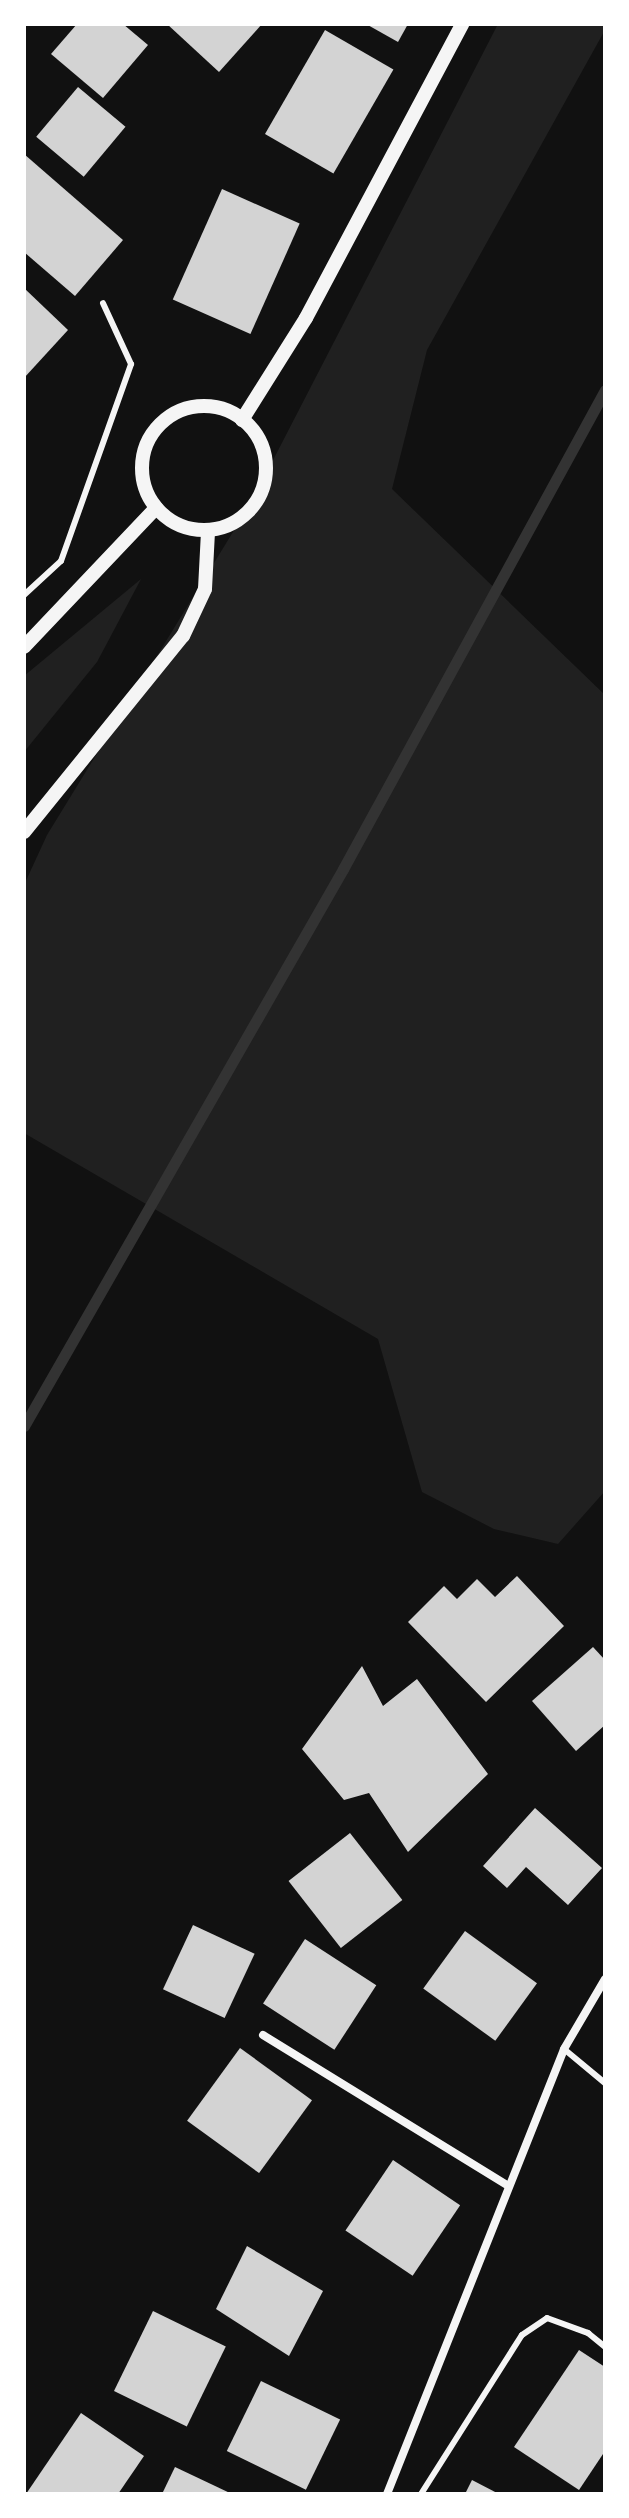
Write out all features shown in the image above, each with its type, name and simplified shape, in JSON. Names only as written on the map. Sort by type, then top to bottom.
[{"type":"street","points":[[242,420],[306,318],[462,24]]},
{"type":"street","points":[[204,406],[242,420],[264,455],[263,487],[246,513],[208,531],[179,525],[156,508],[142,469],[148,442],[164,420],[204,406]]},
{"type":"street","points":[[24,647],[156,508]]},
{"type":"street","points":[[24,832],[183,636],[205,589],[208,531]]},
{"type":"street","points":[[387,2494],[564,2049],[605,1979]]},
{"type":"street","points":[[263,2035],[508,2186]]},
{"type":"lane","points":[[24,595],[61,561],[131,364],[103,303]]},
{"type":"lane","points":[[564,2049],[605,2083]]},
{"type":"lane","points":[[421,2494],[522,2335],[547,2318],[588,2333],[605,2347]]},
{"type":"shaded area","points":[[498,24],[605,24],[605,30],[427,350],[392,489],[605,695],[605,1491],[558,1544],[494,1529],[422,1492],[378,1339],[24,1133],[24,885],[47,835],[252,501]]},
{"type":"shaded area","points":[[141,579],[97,662],[24,752],[24,676]]},
{"type":"building","points":[[77,24],[123,24],[148,45],[103,98],[51,54]]},
{"type":"building","points":[[167,24],[262,24],[219,72]]},
{"type":"building","points":[[366,24],[408,24],[398,42]]},
{"type":"building","points":[[325,30],[393,70],[333,173],[265,134]]},
{"type":"building","points":[[78,87],[125,127],[84,177],[36,137]]},
{"type":"building","points":[[24,154],[123,240],[75,296],[24,252]]},
{"type":"building","points":[[222,189],[300,224],[250,334],[173,300]]},
{"type":"building","points":[[24,288],[68,330],[24,378]]},
{"type":"building","points":[[517,1576],[564,1626],[486,1702],[408,1622],[444,1586],[457,1599],[477,1579],[495,1597]]},
{"type":"building","points":[[593,1647],[605,1660],[605,1725],[576,1751],[532,1701]]},
{"type":"building","points":[[362,1666],[383,1706],[417,1679],[488,1774],[408,1852],[369,1793],[344,1800],[302,1749]]},
{"type":"building","points":[[535,1808],[602,1868],[568,1905],[526,1867],[507,1888],[483,1866]]},
{"type":"building","points":[[350,1833],[402,1900],[341,1948],[289,1881]]},
{"type":"building","points":[[193,1925],[255,1954],[225,2018],[163,1989]]},
{"type":"building","points":[[465,1931],[537,1983],[495,2041],[423,1988]]},
{"type":"building","points":[[305,1939],[376,1985],[334,2050],[263,2004]]},
{"type":"building","points":[[240,2048],[312,2100],[259,2173],[187,2121]]},
{"type":"building","points":[[393,2160],[460,2205],[413,2276],[345,2230]]},
{"type":"building","points":[[247,2246],[323,2291],[289,2356],[216,2309]]},
{"type":"building","points":[[153,2311],[226,2347],[187,2427],[114,2391]]},
{"type":"building","points":[[579,2350],[605,2367],[605,2451],[579,2490],[514,2447]]},
{"type":"building","points":[[261,2381],[340,2420],[306,2490],[227,2451]]},
{"type":"building","points":[[81,2413],[144,2456],[118,2494],[26,2494]]},
{"type":"building","points":[[175,2467],[232,2494],[162,2494]]},
{"type":"building","points":[[472,2480],[499,2494],[465,2494]]},
{"type":"waterway","points":[[24,1426],[343,869],[605,390]]}]
